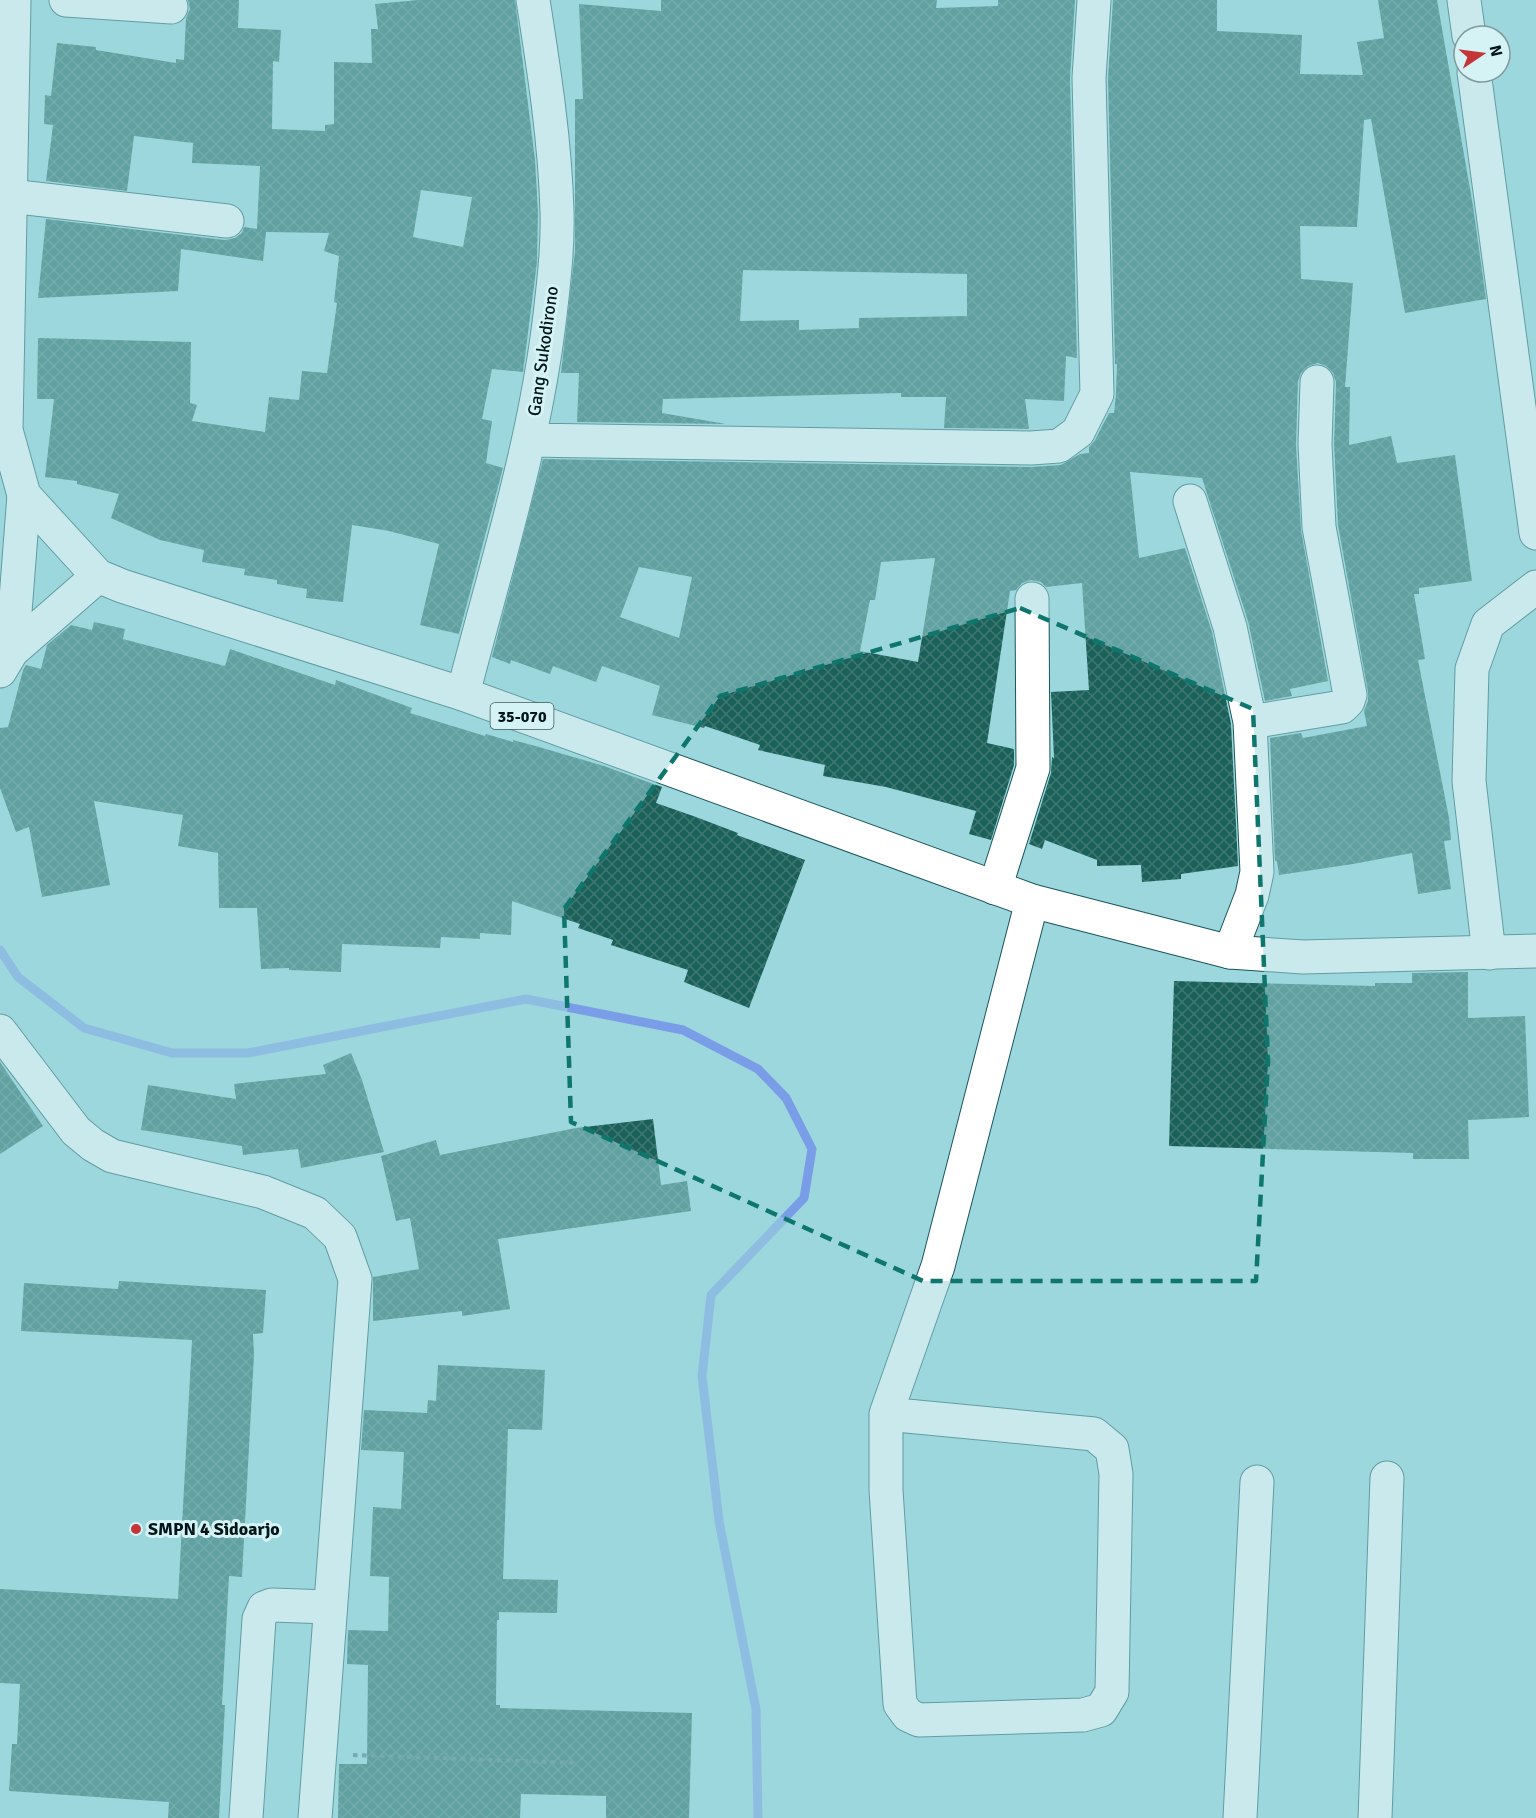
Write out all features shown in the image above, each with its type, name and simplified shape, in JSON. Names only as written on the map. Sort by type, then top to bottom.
[{"type":"street","name":"35-070","points":[[14,0],[3,430],[24,495],[98,576],[122,586],[463,694],[1032,901],[1230,952],[1303,957],[1536,951]]},
{"type":"street","points":[[66,0],[171,7]]},
{"type":"street","name":"Gang Sukodirono","points":[[463,694],[530,440],[544,363],[554,275],[557,212],[547,85],[533,0]]},
{"type":"street","points":[[530,440],[1031,448],[1059,446],[1078,432],[1097,394],[1089,78],[1094,0]]},
{"type":"street","points":[[1464,0],[1467,24]]},
{"type":"street","points":[[1476,84],[1536,533]]},
{"type":"street","points":[[10,196],[227,221]]},
{"type":"street","points":[[1250,722],[1342,706],[1348,701],[1350,695],[1319,527],[1314,444],[1317,382]]},
{"type":"street","points":[[6,661],[24,495]]},
{"type":"street","points":[[1190,501],[1230,627],[1250,722],[1257,872],[1252,895],[1230,952]]},
{"type":"street","points":[[6,661],[98,576]]},
{"type":"street","points":[[1489,953],[1469,781],[1472,669],[1488,624],[1536,587]]},
{"type":"street","points":[[994,888],[1033,768],[1032,599]]},
{"type":"street","points":[[886,1414],[1094,1434],[1112,1449],[1116,1474],[1112,1692],[1101,1710],[1083,1714],[919,1720],[908,1715],[900,1704],[886,1491],[886,1414],[938,1266],[1032,901]]},
{"type":"street","points":[[0,1031],[76,1131],[102,1151],[112,1156],[263,1192],[315,1213],[340,1237],[355,1280],[315,1818]]},
{"type":"street","points":[[1376,1818],[1387,1478]]},
{"type":"street","points":[[1240,1818],[1257,1482]]},
{"type":"street","points":[[246,1818],[259,1619],[264,1608],[272,1605],[329,1607]]},
{"type":"path","points":[[319,1754],[577,1763]]},
{"type":"highlighted area","points":[[1020,608],[1253,709],[1268,1061],[1256,1281],[923,1281],[571,1122],[564,909],[720,696]]},
{"type":"building","points":[[188,0],[239,0],[238,28],[281,30],[279,62],[273,61],[272,129],[325,131],[325,125],[334,124],[334,62],[372,63],[371,29],[378,29],[375,4],[418,0],[515,0],[535,160],[538,212],[537,262],[523,372],[492,369],[482,419],[492,421],[486,463],[503,468],[459,634],[420,625],[439,544],[389,531],[352,525],[343,602],[306,598],[307,589],[277,584],[277,580],[244,575],[245,569],[202,562],[204,550],[160,540],[111,518],[119,494],[77,484],[77,481],[45,477],[54,399],[37,399],[38,338],[191,342],[190,403],[197,405],[192,421],[265,432],[269,397],[299,400],[302,371],[327,373],[337,303],[334,302],[339,256],[324,251],[329,233],[266,232],[263,261],[181,249],[178,291],[38,298],[46,219],[225,240],[235,238],[242,233],[244,227],[257,229],[260,166],[192,163],[193,143],[134,136],[127,191],[46,181],[53,125],[44,124],[45,95],[51,96],[57,43],[96,47],[96,50],[176,63],[176,59],[184,60],[186,18],[190,9]],"holes":[[[421,190],[472,197],[463,247],[413,237]]]},
{"type":"building","points":[[661,0],[937,0],[936,8],[998,6],[998,0],[1075,0],[1070,78],[1077,358],[1066,356],[1064,401],[1025,399],[1029,429],[944,428],[946,397],[901,397],[901,393],[663,399],[662,413],[726,424],[577,422],[579,373],[561,373],[575,251],[575,99],[583,99],[579,4],[661,11]],"holes":[[[743,270],[967,274],[967,316],[859,318],[859,328],[799,330],[799,320],[740,321]]]},
{"type":"building","points":[[1113,0],[1217,0],[1217,31],[1302,35],[1300,74],[1363,75],[1357,42],[1384,38],[1378,0],[1437,0],[1473,206],[1486,299],[1405,313],[1371,119],[1364,120],[1357,227],[1300,226],[1301,279],[1353,283],[1345,387],[1350,387],[1349,445],[1391,436],[1397,463],[1455,455],[1472,581],[1419,588],[1419,594],[1414,594],[1425,659],[1418,660],[1449,818],[1451,840],[1444,841],[1451,889],[1418,894],[1412,853],[1279,875],[1277,861],[1275,861],[1270,738],[1301,733],[1303,738],[1367,726],[1364,711],[1368,701],[1368,692],[1338,525],[1334,444],[1336,382],[1333,373],[1326,366],[1318,363],[1308,366],[1301,373],[1298,381],[1296,445],[1301,530],[1328,681],[1290,689],[1292,696],[1265,701],[1248,621],[1202,478],[1130,472],[1139,558],[1185,548],[1212,632],[1231,724],[1238,866],[1181,874],[1181,879],[1142,882],[1141,865],[1097,866],[1097,860],[1045,840],[1042,849],[1029,844],[1051,773],[1052,757],[1054,758],[1051,692],[1089,690],[1082,583],[1046,587],[1041,582],[1031,580],[1022,583],[1016,590],[1010,591],[987,743],[1014,749],[1014,765],[991,840],[969,834],[976,811],[886,787],[823,776],[825,765],[758,750],[760,745],[705,726],[704,728],[652,715],[660,686],[602,666],[596,682],[553,666],[550,674],[511,660],[510,664],[492,657],[543,459],[1031,467],[1061,465],[1080,454],[1089,453],[1089,447],[1109,413],[1114,413],[1116,394],[1108,78]],"holes":[[[935,558],[918,662],[860,651],[870,600],[875,600],[881,562]],[[639,567],[692,577],[679,638],[620,617]]]},
{"type":"building","points":[[94,622],[125,629],[123,639],[225,666],[230,649],[335,685],[336,680],[412,708],[410,713],[485,736],[486,734],[513,742],[513,740],[604,766],[662,787],[656,803],[805,860],[749,1008],[684,982],[688,970],[611,945],[613,940],[578,928],[580,924],[512,901],[511,935],[480,933],[480,939],[441,937],[440,948],[342,944],[341,972],[289,970],[289,968],[261,969],[257,908],[219,908],[218,853],[178,846],[183,815],[94,801],[110,885],[42,897],[29,827],[16,832],[0,788],[0,728],[8,727],[26,665],[41,669],[47,645],[71,625],[92,630]]},
{"type":"building","points":[[1468,972],[1468,1018],[1525,1016],[1529,1117],[1468,1120],[1469,1159],[1413,1159],[1413,1153],[1169,1146],[1174,981],[1375,986],[1375,983],[1412,983],[1412,973]]},
{"type":"building","points":[[351,1053],[362,1080],[384,1152],[301,1168],[298,1149],[243,1155],[242,1146],[141,1130],[148,1085],[236,1099],[234,1084],[326,1074],[323,1065]]},
{"type":"building","points":[[0,1062],[43,1126],[0,1154]]},
{"type":"building","points":[[653,1119],[661,1185],[687,1181],[691,1211],[498,1239],[510,1309],[462,1316],[462,1311],[373,1321],[373,1277],[419,1269],[410,1218],[396,1221],[381,1156],[436,1140],[440,1155],[576,1128]]},
{"type":"building","points":[[119,1281],[266,1290],[263,1333],[253,1334],[254,1355],[242,1577],[229,1576],[219,1818],[168,1818],[169,1802],[9,1791],[12,1744],[17,1744],[20,1684],[0,1683],[0,1589],[178,1599],[192,1340],[21,1331],[24,1283],[118,1289]]},
{"type":"building","points":[[438,1365],[545,1370],[542,1430],[508,1429],[503,1579],[558,1580],[557,1613],[499,1612],[496,1705],[500,1705],[500,1708],[692,1713],[689,1818],[606,1818],[606,1796],[521,1794],[520,1818],[338,1818],[339,1764],[367,1764],[368,1665],[347,1664],[348,1630],[388,1631],[389,1577],[370,1576],[373,1507],[401,1509],[404,1452],[361,1450],[364,1410],[427,1413],[428,1400],[436,1401]]},
{"type":"waterway","points":[[0,950],[18,977],[84,1028],[172,1053],[248,1053],[526,999],[683,1030],[758,1069],[786,1098],[812,1149],[804,1198],[711,1295],[702,1376],[719,1521],[756,1709],[758,1818]]},
{"type":"place","name":"SMPN 4 Sidoarjo","points":[[136,1529]]}]
